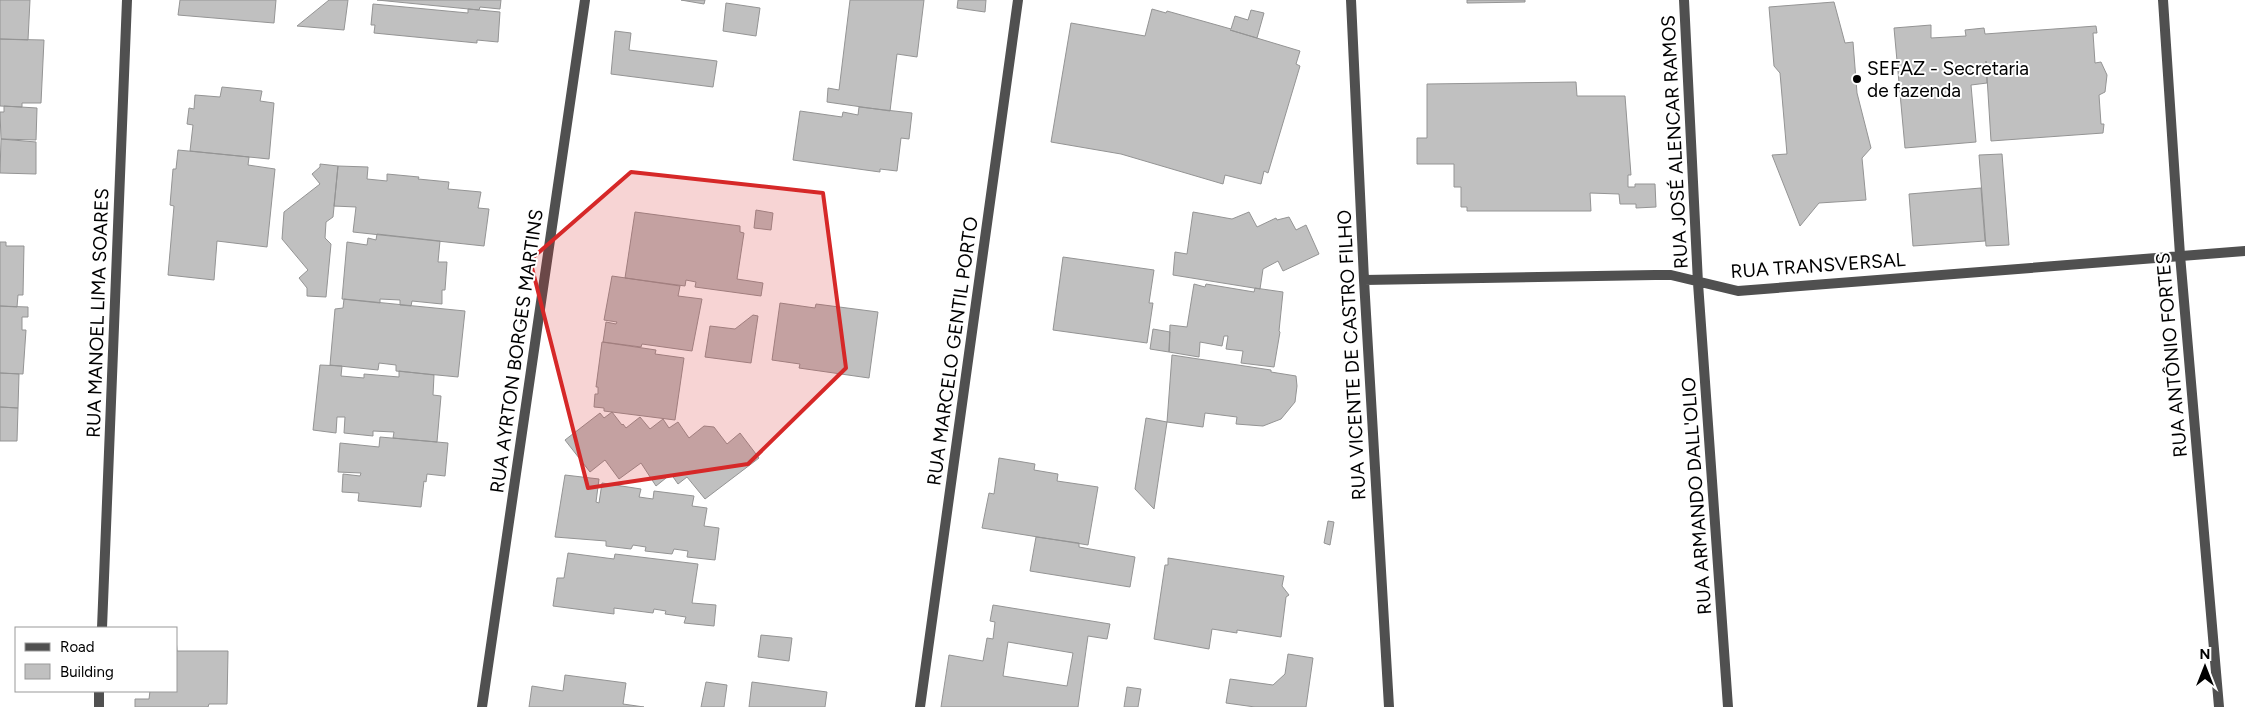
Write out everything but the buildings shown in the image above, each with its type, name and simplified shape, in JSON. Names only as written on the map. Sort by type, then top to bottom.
[{"type":"street","name":"RUA MANOEL LIMA SOARES","points":[[102,627],[127,0]]},
{"type":"street","name":"RUA AYRTON BORGES MARTINS","points":[[482,707],[585,0]]},
{"type":"street","name":"RUA MARCELO GENTIL PORTO","points":[[920,707],[1018,0]]},
{"type":"street","name":"RUA VICENTE DE CASTRO FILHO","points":[[1352,0],[1364,280],[1389,707]]},
{"type":"street","name":"RUA JOSÉ ALENCAR RAMOS","points":[[1684,0],[1698,283]]},
{"type":"street","name":"RUA ANTÔNIO FORTES","points":[[2163,0],[2180,255],[2219,707]]},
{"type":"street","name":"RUA TRANSVERSAL","points":[[1364,280],[1671,275],[1698,283],[1738,291],[2245,251]]},
{"type":"street","name":"RUA ARMANDO DALL'OLIO","points":[[1698,283],[1728,707]]},
{"type":"street","points":[[99,692],[99,707]]},
{"type":"highlighted area","points":[[631,172],[823,193],[846,368],[748,464],[588,488],[530,260]]},
{"type":"place","name":"SEFAZ - Secretaria de fazenda","points":[[1857,79]]}]
